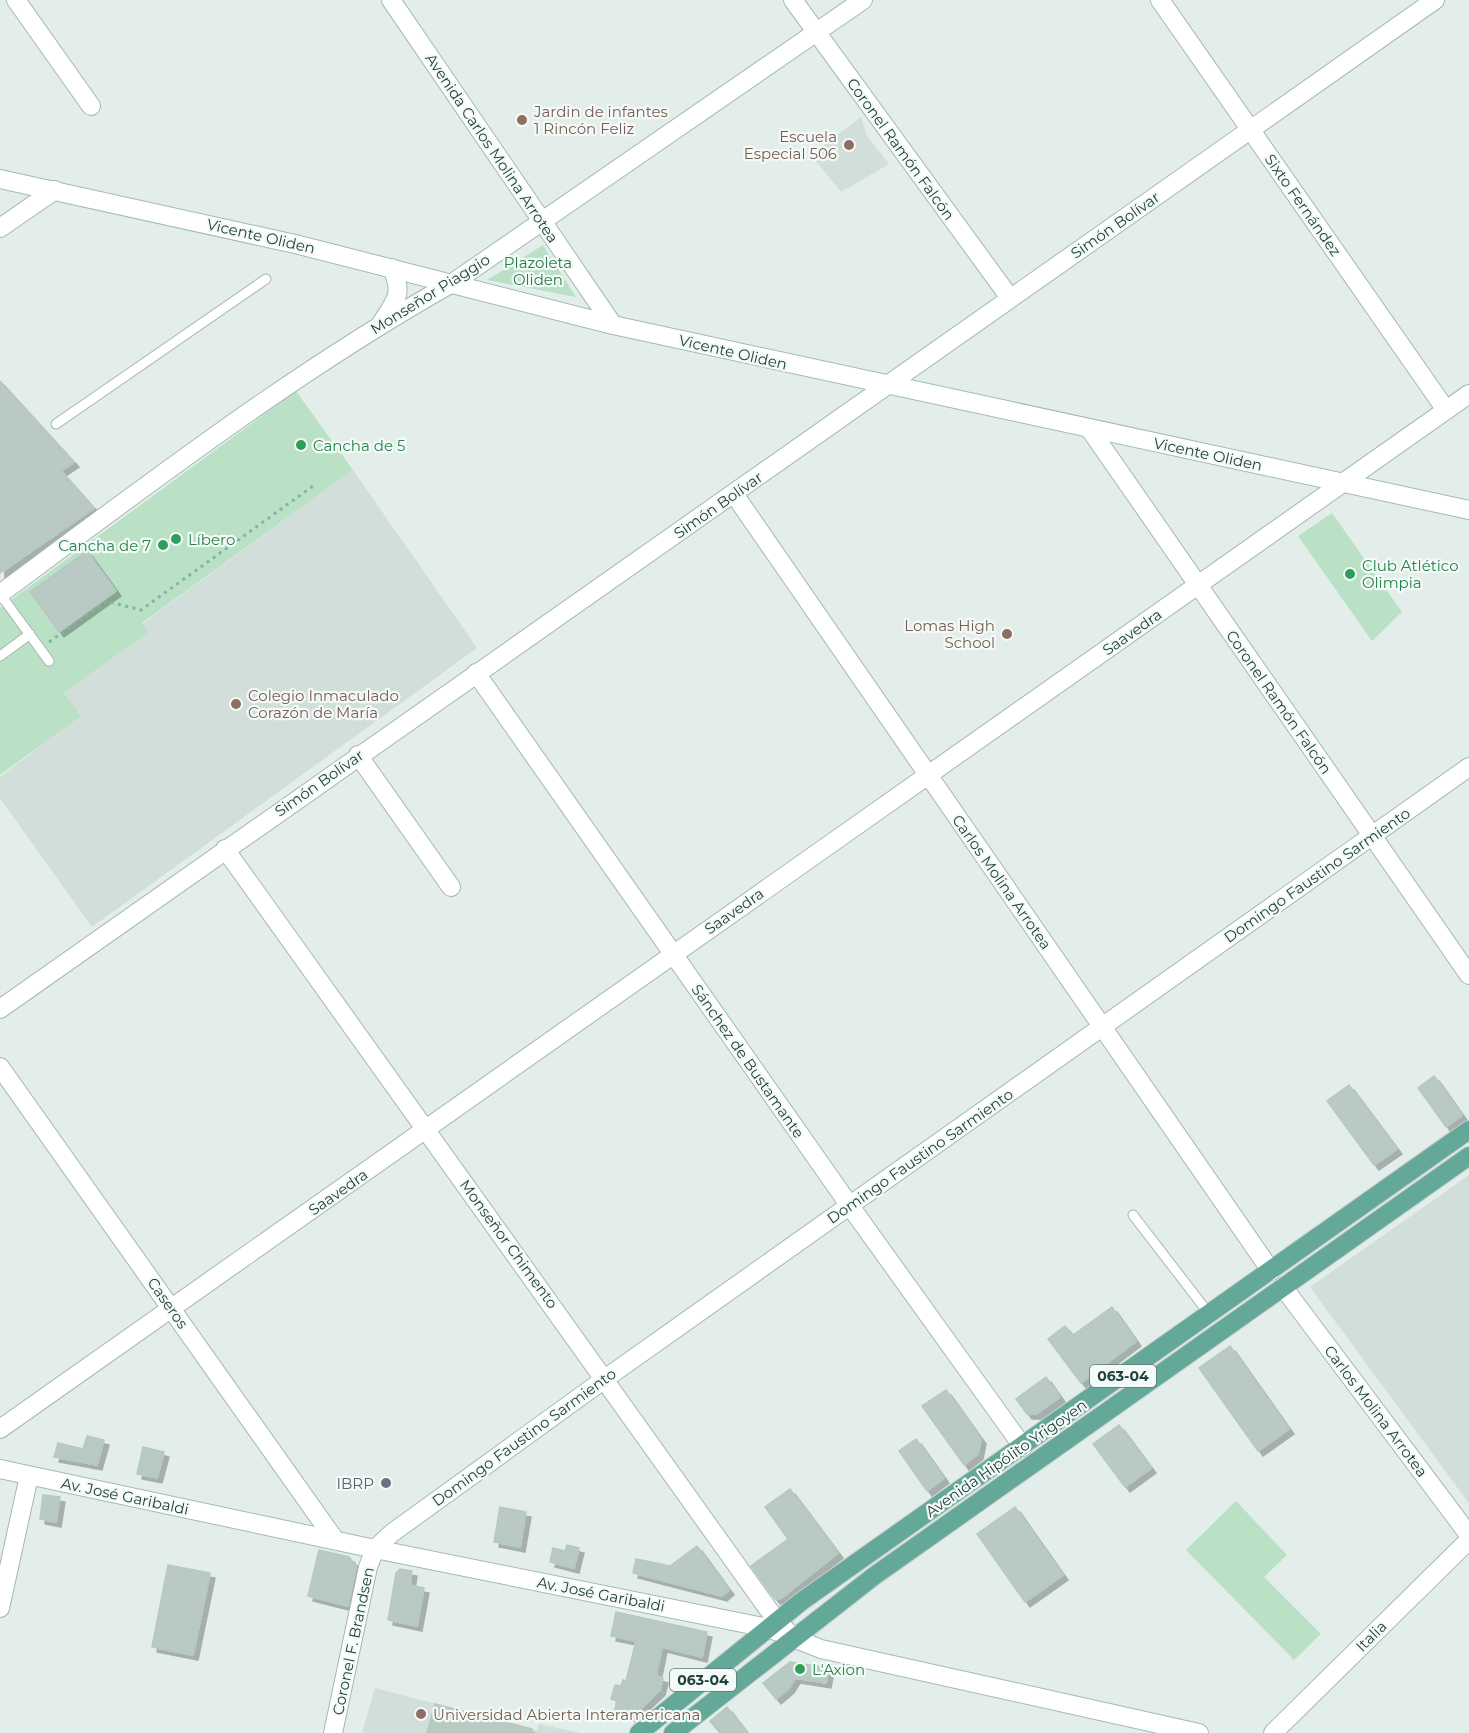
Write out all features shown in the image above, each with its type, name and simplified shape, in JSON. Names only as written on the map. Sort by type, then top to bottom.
[{"type":"main road","name":"Avenida Hipólito Yrigoyen","points":[[639,1733],[772,1624],[1469,1130]]},
{"type":"main road","name":"Avenida Hipólito Yrigoyen","points":[[673,1733],[874,1576],[1469,1156]]},
{"type":"street","points":[[16,0],[91,106]]},
{"type":"street","name":"Avenida Carlos Molina Arrotea","points":[[391,0],[613,325]]},
{"type":"street","name":"Coronel Ramón Falcón","points":[[793,0],[1010,298]]},
{"type":"street","name":"Monseñor Piaggio","points":[[0,594],[248,414],[382,322],[454,282],[863,0]]},
{"type":"street","name":"Sixto Fernández","points":[[1160,0],[1446,410]]},
{"type":"street","name":"Simón Bolívar","points":[[0,1009],[358,755],[734,494],[1435,0]]},
{"type":"street","name":"Vicente Oliden","points":[[0,179],[454,282],[613,325],[886,386],[1469,510]]},
{"type":"street","points":[[0,228],[55,190]]},
{"type":"street","points":[[382,322],[398,298],[399,285],[392,268]]},
{"type":"street","name":"Saavedra","points":[[0,1429],[1469,394]]},
{"type":"street","name":"Coronel Ramón Falcón","points":[[1089,428],[1469,975]]},
{"type":"street","name":"Carlos Molina Arrotea","points":[[734,494],[1271,1271]]},
{"type":"street","name":"Sánchez de Bustamante","points":[[476,673],[850,1206],[1023,1447]]},
{"type":"street","points":[[358,755],[451,887]]},
{"type":"street","name":"Domingo Faustino Sarmiento","points":[[375,1549],[392,1533],[606,1378],[1469,767]]},
{"type":"street","name":"Monseñor Chimento","points":[[225,849],[606,1378],[772,1624],[793,1637]]},
{"type":"street","name":"Caseros","points":[[0,1066],[335,1540]]},
{"type":"street","name":"Carlos Molina Arrotea","points":[[1283,1287],[1469,1538]]},
{"type":"street","name":"Av. José Garibaldi","points":[[0,1469],[375,1549],[772,1624]]},
{"type":"street","points":[[0,1608],[29,1476]]},
{"type":"street","name":"Italia","points":[[1273,1733],[1469,1538]]},
{"type":"street","name":"Coronel F. Brandsen","points":[[333,1733],[368,1567],[375,1549]]},
{"type":"street","points":[[793,1637],[821,1649],[1199,1733]]},
{"type":"lane","points":[[56,424],[266,279]]},
{"type":"lane","points":[[0,594],[49,660]]},
{"type":"lane","points":[[0,656],[30,634]]},
{"type":"lane","points":[[1133,1215],[1210,1315]]},
{"type":"path","points":[[40,648],[106,601],[141,610],[313,486]]},
{"type":"shaded area","name":"Escuela Especial 506","points":[[861,117],[867,136],[889,164],[841,192],[811,155]]},
{"type":"shaded area","name":"Colegio Inmaculado Corazón de María","points":[[353,470],[477,648],[92,927],[0,798],[0,777],[80,716],[64,693],[147,634],[142,624]]},
{"type":"shaded area","points":[[1469,1175],[1469,1502],[1468,1502],[1310,1287]]},
{"type":"shaded area","name":"Universidad Abierta Interamericana","points":[[375,1688],[537,1730],[539,1724],[581,1733],[362,1733]]},
{"type":"green space","name":"Plazoleta Oliden","points":[[543,245],[576,297],[487,280]]},
{"type":"green space","name":"Líbero","points":[[296,391],[353,470],[142,623],[148,633],[64,693],[81,716],[0,775],[0,608]]},
{"type":"green space","name":"Club Atlético Olimpia","points":[[1332,513],[1402,612],[1372,641],[1298,536]]},
{"type":"green space","points":[[1236,1501],[1287,1555],[1264,1577],[1321,1634],[1294,1660],[1186,1550]]},
{"type":"building","points":[[0,381],[74,462],[61,471],[94,508],[0,573]]},
{"type":"building","points":[[87,551],[116,591],[59,632],[30,592]]},
{"type":"building","points":[[1434,1076],[1462,1115],[1446,1127],[1418,1088]]},
{"type":"building","points":[[1349,1085],[1397,1149],[1374,1165],[1327,1101]]},
{"type":"building","points":[[1112,1307],[1136,1341],[1081,1383],[1048,1339],[1065,1326],[1073,1335]]},
{"type":"building","points":[[1230,1346],[1289,1429],[1258,1451],[1199,1368]]},
{"type":"building","points":[[1046,1377],[1060,1397],[1036,1414],[1027,1414],[1016,1399]]},
{"type":"building","points":[[946,1390],[981,1439],[978,1454],[964,1465],[922,1406]]},
{"type":"building","points":[[1119,1425],[1151,1468],[1125,1487],[1093,1444]]},
{"type":"building","points":[[87,1436],[104,1440],[97,1465],[54,1457],[58,1443],[83,1449]]},
{"type":"building","points":[[916,1439],[944,1478],[927,1491],[899,1451]]},
{"type":"building","points":[[143,1447],[164,1452],[157,1478],[137,1474]]},
{"type":"building","points":[[790,1489],[838,1553],[780,1599],[775,1599],[751,1566],[788,1539],[765,1507]]},
{"type":"building","points":[[43,1495],[60,1497],[56,1522],[40,1519]]},
{"type":"building","points":[[500,1507],[526,1512],[520,1547],[494,1542]]},
{"type":"building","points":[[1015,1507],[1063,1575],[1025,1602],[977,1534]]},
{"type":"building","points":[[567,1545],[579,1548],[574,1568],[550,1562],[553,1548],[565,1551]]},
{"type":"building","points":[[697,1546],[729,1590],[722,1596],[633,1573],[636,1559],[670,1566]]},
{"type":"building","points":[[319,1550],[349,1557],[356,1567],[348,1606],[308,1596]]},
{"type":"building","points":[[168,1565],[210,1573],[193,1655],[152,1647]]},
{"type":"building","points":[[400,1569],[412,1571],[410,1585],[424,1588],[417,1626],[388,1620],[396,1573]]},
{"type":"building","points":[[616,1612],[707,1632],[702,1657],[662,1647],[656,1676],[663,1678],[660,1690],[632,1717],[614,1713],[617,1701],[611,1699],[615,1685],[621,1686],[623,1680],[626,1681],[636,1641],[611,1636]]},
{"type":"building","points":[[790,1662],[829,1668],[826,1683],[795,1678],[789,1688],[776,1699],[763,1683]]},
{"type":"building","points":[[435,1704],[532,1729],[531,1733],[427,1733]]},
{"type":"building","points":[[727,1707],[747,1733],[720,1733],[710,1721]]},
{"type":"place","name":"Jardin de infantes 1 Rincón Feliz","points":[[522,120]]},
{"type":"place","name":"Escuela Especial 506","points":[[849,145]]},
{"type":"place","name":"Cancha de 5","points":[[301,445]]},
{"type":"place","name":"Líbero","points":[[176,539]]},
{"type":"place","name":"Cancha de 7","points":[[163,545]]},
{"type":"place","name":"Club Atlético Olimpia","points":[[1350,574]]},
{"type":"place","name":"Lomas High School","points":[[1007,634]]},
{"type":"place","name":"Colegio Inmaculado Corazón de María","points":[[236,704]]},
{"type":"place","name":"IBRP","points":[[386,1483]]},
{"type":"place","name":"L'Axion","points":[[800,1669]]},
{"type":"place","name":"Universidad Abierta Interamericana","points":[[421,1714]]}]
